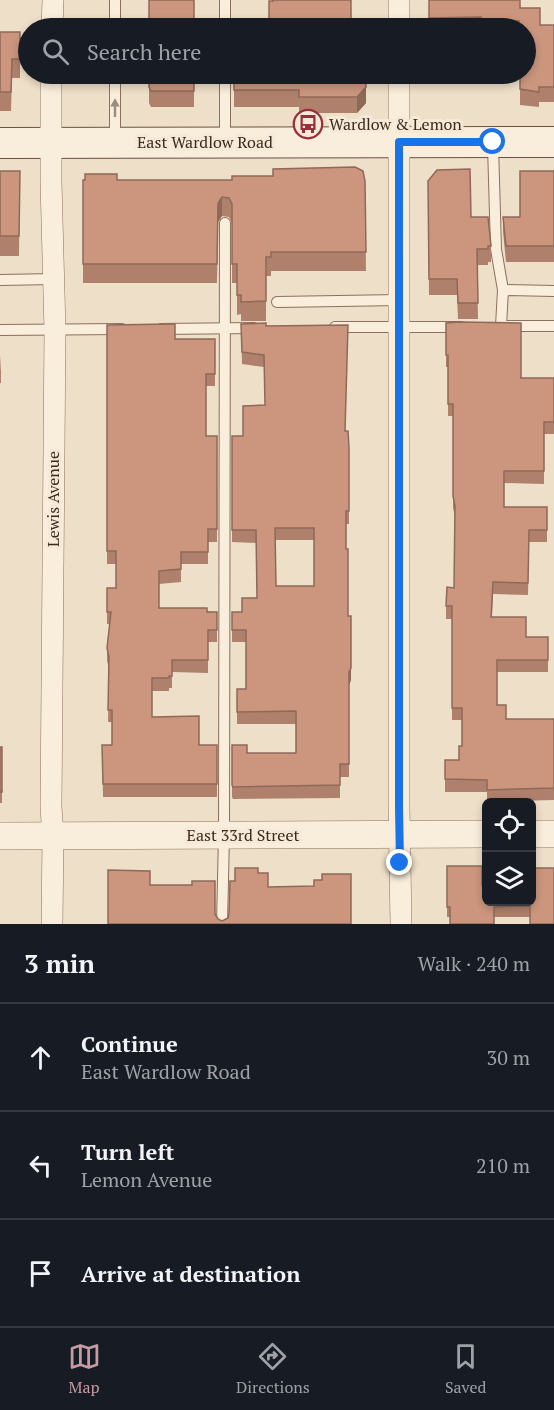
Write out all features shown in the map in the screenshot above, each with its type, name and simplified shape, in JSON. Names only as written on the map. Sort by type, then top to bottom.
[{"type":"main road","name":"East Wardlow Road","points":[[0,143],[554,142]]},
{"type":"street","points":[[52,18],[53,0]]},
{"type":"street","points":[[399,0],[399,18]]},
{"type":"street","name":"Lewis Avenue","points":[[51,84],[55,330],[52,924]]},
{"type":"street","points":[[399,84],[401,924]]},
{"type":"street","name":"East 33rd Street","points":[[0,836],[482,834]]},
{"type":"street","points":[[536,834],[554,834]]},
{"type":"lane","points":[[115,0],[115,18]]},
{"type":"lane","points":[[225,0],[225,18]]},
{"type":"lane","points":[[115,84],[115,142]]},
{"type":"lane","points":[[225,84],[225,142]]},
{"type":"lane","points":[[493,142],[496,249],[503,290],[495,326],[554,326]]},
{"type":"lane","points":[[222,924],[225,223]]},
{"type":"lane","points":[[0,280],[54,279]]},
{"type":"lane","points":[[503,290],[554,291]]},
{"type":"lane","points":[[277,302],[400,300]]},
{"type":"lane","points":[[320,327],[467,327]]},
{"type":"lane","points":[[0,330],[261,328]]},
{"type":"building","points":[[149,0],[194,0],[194,18],[149,18]]},
{"type":"building","points":[[351,0],[351,18],[269,18],[269,1]]},
{"type":"building","points":[[429,0],[520,0],[520,8],[540,8],[540,25],[554,25],[554,87],[539,87],[539,92],[520,89],[520,84],[536,84],[536,18],[429,18]]},
{"type":"building","points":[[0,32],[18,32],[18,59],[12,59],[11,92],[0,92]]},
{"type":"building","points":[[149,84],[194,84],[194,91],[151,91]]},
{"type":"building","points":[[234,84],[366,84],[357,97],[299,97],[299,90],[234,90]]},
{"type":"building","points":[[355,167],[363,171],[365,181],[366,252],[271,252],[271,257],[266,257],[266,301],[241,302],[241,295],[237,295],[237,264],[232,264],[232,204],[229,198],[222,197],[218,203],[217,264],[83,264],[83,180],[85,180],[85,174],[117,174],[117,180],[232,180],[232,176],[273,176],[273,169]]},
{"type":"building","points":[[470,169],[471,217],[488,217],[491,246],[488,246],[488,249],[477,249],[478,303],[458,303],[457,279],[429,279],[428,181],[437,170]]},
{"type":"building","points":[[0,171],[20,171],[19,236],[0,236]]},
{"type":"building","points":[[520,171],[554,171],[554,246],[506,246],[503,217],[520,217]]},
{"type":"building","points":[[446,323],[521,323],[521,378],[554,378],[554,422],[544,422],[544,471],[504,471],[504,507],[547,507],[547,530],[529,530],[528,583],[493,582],[491,617],[526,617],[526,637],[548,637],[548,660],[497,660],[497,705],[506,705],[506,719],[554,719],[554,788],[487,790],[487,780],[445,779],[445,760],[459,760],[459,746],[462,746],[462,708],[452,708],[452,606],[446,606],[447,587],[454,588],[455,506],[453,496],[453,404],[448,404]]},
{"type":"building","points":[[175,324],[175,339],[215,339],[215,374],[206,374],[206,436],[217,436],[217,529],[208,529],[208,552],[181,552],[181,569],[159,571],[159,608],[207,608],[207,612],[217,612],[217,630],[208,630],[208,660],[172,660],[172,676],[152,678],[152,717],[199,716],[199,745],[217,745],[217,784],[103,784],[102,745],[112,745],[112,710],[108,710],[109,657],[107,648],[111,612],[107,612],[107,588],[116,588],[116,551],[107,551],[107,325]]},
{"type":"building","points":[[241,324],[348,325],[345,431],[348,431],[349,448],[349,511],[346,511],[346,549],[348,549],[348,616],[351,616],[351,668],[349,672],[349,764],[340,764],[340,785],[233,787],[232,785],[232,745],[247,745],[247,753],[296,753],[296,711],[237,712],[237,689],[246,689],[246,630],[232,630],[232,612],[242,612],[242,598],[257,598],[256,530],[232,530],[232,436],[243,436],[243,406],[265,405],[264,355],[242,352]],"holes":[[[275,528],[314,528],[314,586],[276,586]]]},
{"type":"building","points":[[0,747],[2,747],[2,792],[0,792]]},
{"type":"building","points":[[447,866],[482,866],[482,906],[530,906],[494,907],[494,924],[450,924],[450,907],[447,907]]},
{"type":"building","points":[[235,868],[258,868],[258,873],[268,873],[268,887],[314,886],[314,880],[322,880],[322,874],[351,874],[351,924],[108,924],[108,870],[150,871],[150,885],[192,885],[192,881],[215,881],[215,914],[222,921],[228,918],[229,914],[230,881],[235,881]]},
{"type":"building","points":[[536,868],[554,868],[554,924],[530,924],[530,906],[536,906]]},
{"type":"place","name":"Wardlow & Lemon","points":[[308,124]]},
{"type":"route","points":[[400,863],[399,142],[493,142]]}]
